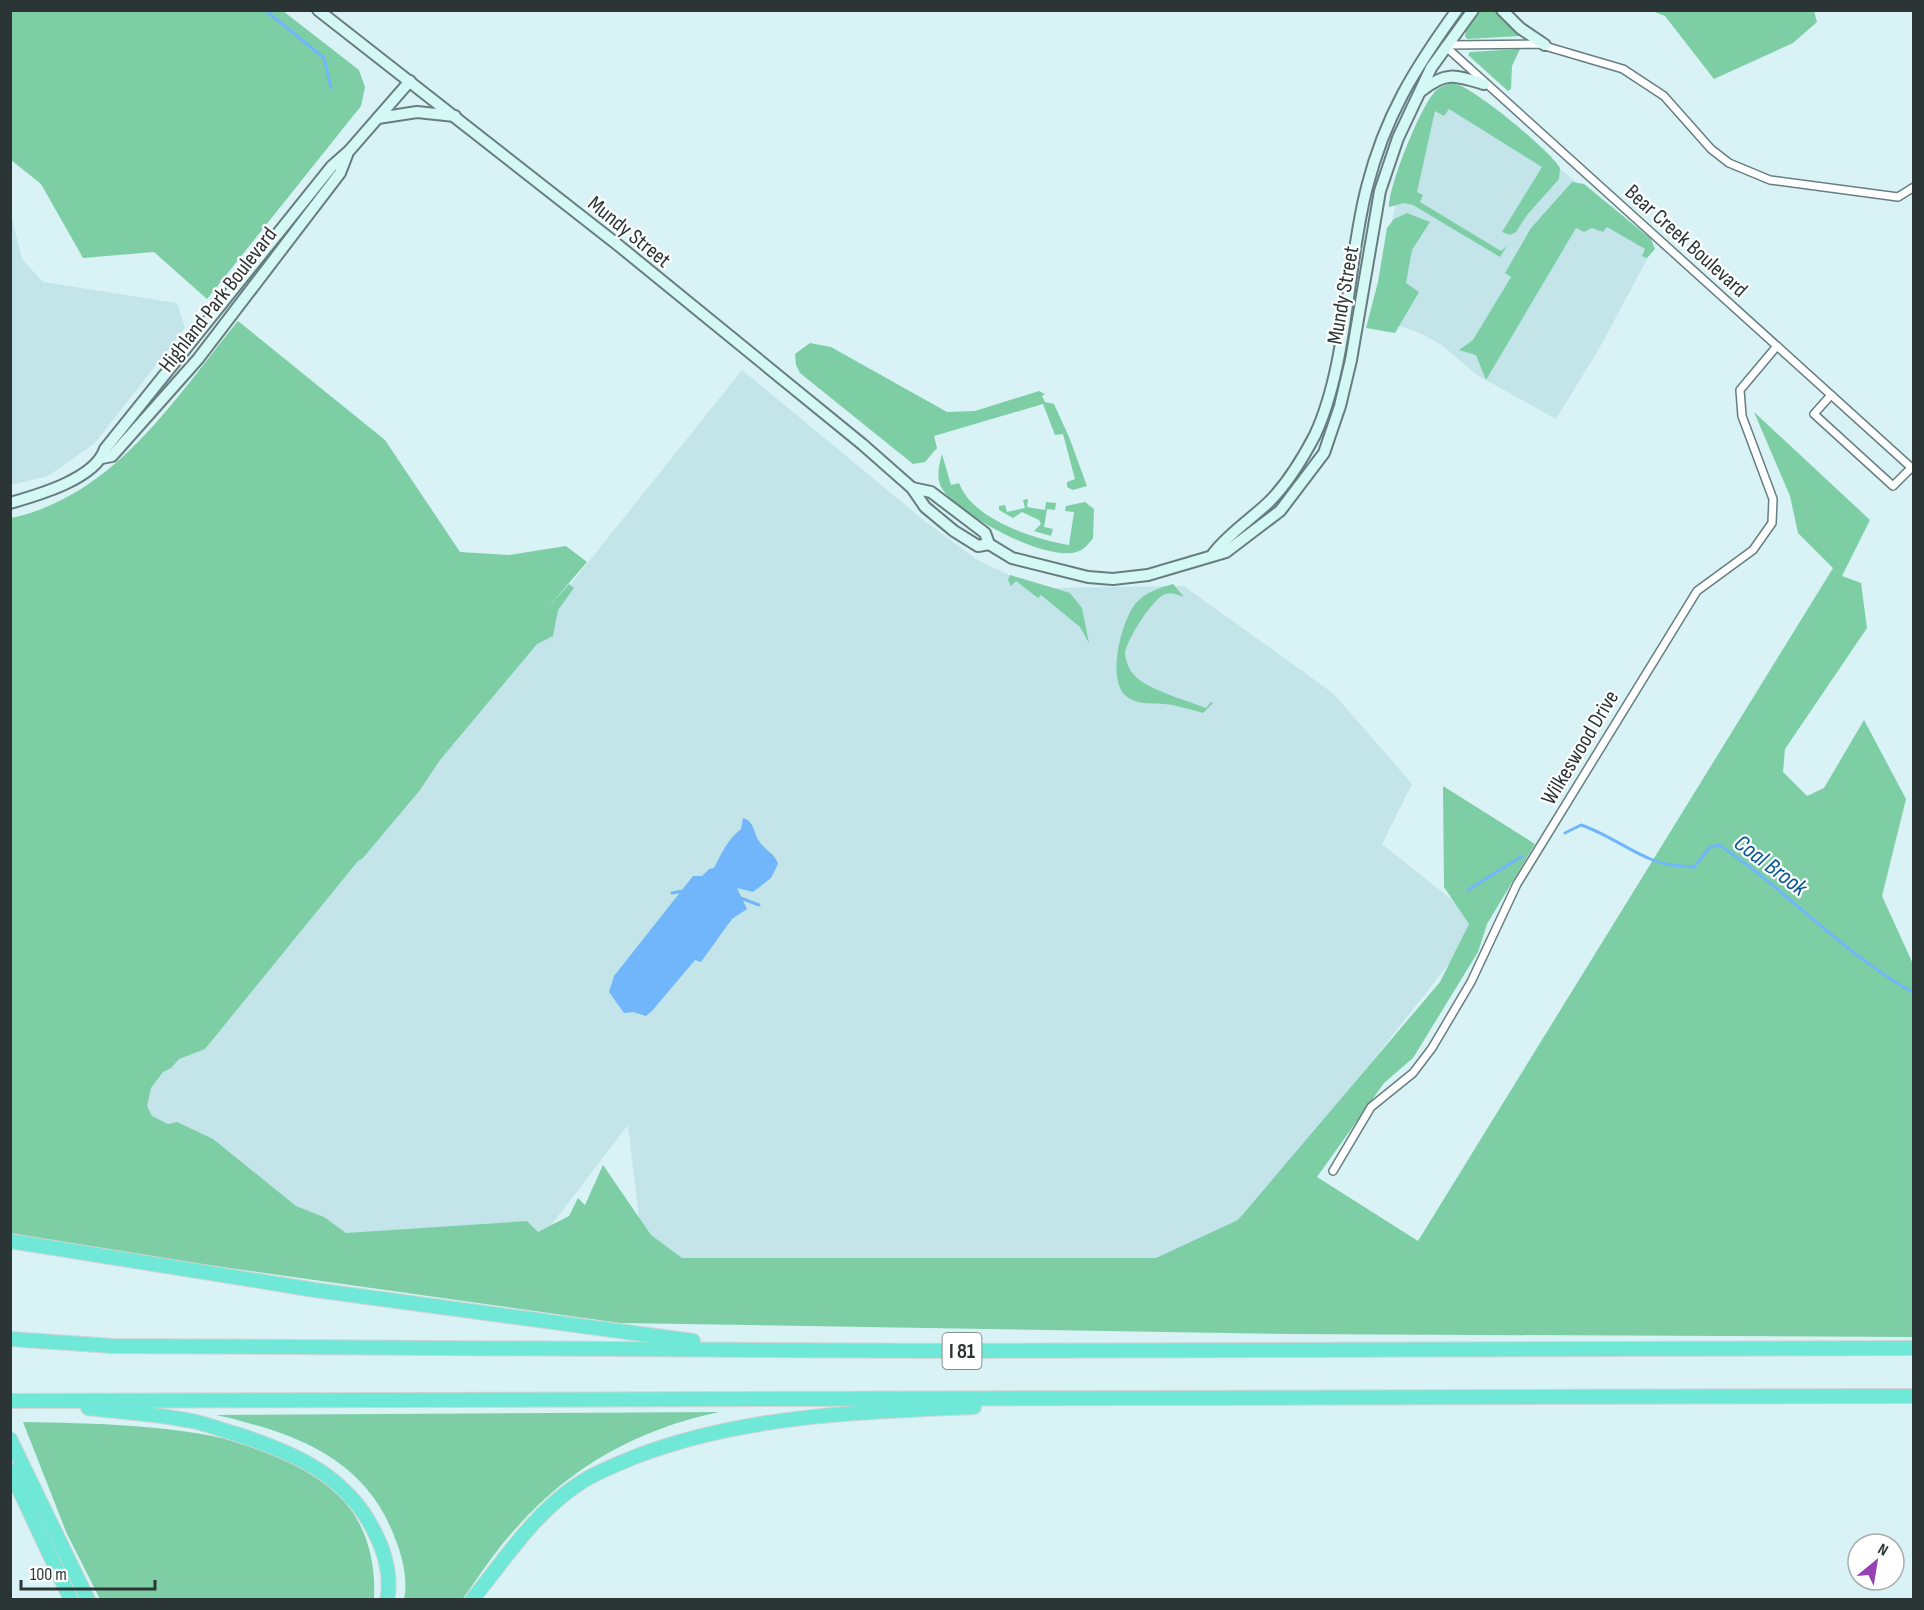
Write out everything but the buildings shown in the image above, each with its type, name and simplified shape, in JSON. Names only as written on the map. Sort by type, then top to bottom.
[{"type":"highway","points":[[10,1241],[315,1290],[749,1349]]},
{"type":"highway","name":"I 81","points":[[10,1339],[112,1346],[969,1351],[1914,1348]]},
{"type":"highway","name":"I 81","points":[[21,1401],[1914,1396]]},
{"type":"highway","points":[[472,1599],[539,1516],[580,1482],[669,1444],[729,1429],[791,1419],[904,1410],[1208,1398]]},
{"type":"highway","points":[[21,1401],[193,1421],[272,1446],[312,1465],[342,1486],[366,1514],[381,1545],[388,1580],[387,1599]]},
{"type":"highway","points":[[10,1439],[88,1599]]},
{"type":"highway","points":[[10,1470],[71,1599]]},
{"type":"main road","name":"Mundy Street","points":[[318,10],[618,245],[912,488],[925,507],[954,531],[978,546],[989,544]]},
{"type":"main road","name":"Mundy Street","points":[[912,488],[931,492],[985,533],[989,544],[1012,558],[1054,571],[1113,579],[1148,575],[1226,552],[1280,511],[1324,453],[1340,406],[1351,360],[1380,191],[1392,153],[1440,43],[1457,10]]},
{"type":"main road","name":"Mundy Street","points":[[1213,554],[1270,501],[1295,470],[1315,434],[1333,376],[1373,168],[1395,107],[1440,43],[1473,10]]},
{"type":"main road","points":[[1502,10],[1520,28],[1545,45]]},
{"type":"main road","points":[[1417,95],[1444,76],[1459,76],[1484,84]]},
{"type":"main road","name":"Highland Park Boulevard","points":[[102,458],[105,449],[332,166],[349,151],[410,81]]},
{"type":"main road","points":[[378,118],[417,112],[455,116]]},
{"type":"main road","name":"Highland Park Boulevard","points":[[10,502],[41,494],[80,476],[102,458],[112,456],[198,359],[340,173],[349,151]]},
{"type":"street","points":[[1440,43],[1545,45],[1611,65],[1645,81],[1672,103],[1711,149],[1729,163],[1770,180],[1898,197],[1914,187]]},
{"type":"street","name":"Bear Creek Boulevard","points":[[1440,43],[1579,166],[1912,469]]},
{"type":"street","name":"Wilkeswood Drive","points":[[1333,1171],[1371,1107],[1413,1072],[1432,1048],[1471,982],[1501,913],[1517,884],[1697,591],[1753,550],[1772,523],[1773,499],[1742,416],[1740,390],[1777,346]]},
{"type":"street","points":[[1831,395],[1814,414],[1893,486],[1912,469]]},
{"type":"shaded area","points":[[1472,97],[1648,241],[1651,252],[1600,347],[1556,419],[1477,375],[1443,346],[1422,334],[1403,327],[1372,322],[1397,197],[1427,112]]},
{"type":"shaded area","points":[[11,215],[22,259],[43,282],[177,303],[185,328],[95,443],[48,476],[11,485]]},
{"type":"shaded area","points":[[742,370],[926,522],[976,559],[1009,575],[1047,588],[1184,586],[1334,694],[1412,784],[1382,844],[1481,923],[1243,1225],[1158,1262],[683,1262],[661,1252],[639,1219],[628,1125],[542,1237],[327,1248],[131,1107],[558,600]]},
{"type":"green space","points":[[1481,10],[1499,11],[1521,33],[1520,36],[1468,39],[1465,37],[1466,30]]},
{"type":"green space","points":[[10,11],[283,11],[359,70],[365,87],[361,106],[207,299],[154,252],[83,258],[41,184],[11,160]]},
{"type":"green space","points":[[1652,11],[1814,11],[1817,22],[1793,43],[1714,79],[1665,16]]},
{"type":"green space","points":[[1520,49],[1512,66],[1511,89],[1508,91],[1468,55],[1470,52]]},
{"type":"green space","points":[[1453,83],[1476,95],[1510,120],[1542,148],[1560,168],[1559,179],[1527,215],[1516,232],[1510,235],[1502,232],[1542,167],[1449,109],[1444,116],[1435,111],[1417,192],[1423,195],[1420,202],[1501,251],[1507,246],[1500,257],[1413,205],[1404,203],[1389,207],[1399,166],[1420,116],[1435,92]]},
{"type":"green space","points":[[1572,182],[1584,184],[1651,239],[1655,249],[1647,258],[1642,256],[1645,249],[1607,227],[1603,232],[1592,228],[1584,232],[1576,228],[1486,380],[1476,355],[1459,350],[1473,340],[1511,277],[1505,273],[1531,228]]},
{"type":"green space","points":[[1407,213],[1430,222],[1412,250],[1406,283],[1419,292],[1395,333],[1366,328],[1378,282],[1387,228],[1394,219]]},
{"type":"green space","points":[[238,321],[385,440],[460,552],[509,555],[566,546],[587,562],[545,611],[569,584],[574,588],[558,610],[553,636],[537,644],[440,760],[420,790],[358,861],[205,1049],[179,1059],[171,1068],[163,1072],[151,1088],[147,1106],[152,1116],[168,1124],[177,1122],[213,1139],[296,1206],[324,1217],[346,1233],[527,1221],[538,1232],[569,1216],[578,1198],[585,1205],[603,1165],[651,1235],[682,1258],[1156,1258],[1238,1220],[1440,982],[1469,924],[1444,887],[1443,786],[1535,844],[1487,924],[1478,952],[1413,1058],[1384,1083],[1317,1177],[1418,1241],[1833,568],[1798,533],[1790,496],[1754,412],[1870,520],[1842,576],[1861,583],[1867,628],[1785,749],[1783,772],[1807,796],[1824,788],[1864,720],[1906,799],[1882,896],[1913,964],[1913,1337],[1291,1334],[620,1323],[30,1240],[11,1233],[11,518],[48,506],[81,489],[112,466],[166,411]]},
{"type":"green space","points":[[810,343],[831,347],[947,412],[975,411],[1039,391],[1045,394],[1042,396],[1045,402],[1054,404],[1087,486],[1073,490],[1067,487],[1067,482],[1075,479],[1063,434],[1055,435],[1043,404],[934,436],[937,448],[925,462],[913,464],[800,373],[796,365],[795,354]]},
{"type":"green space","points":[[942,454],[951,485],[959,483],[966,496],[977,507],[1006,526],[1039,538],[1069,545],[1074,512],[1065,511],[1066,506],[1085,502],[1094,509],[1093,538],[1081,550],[1057,553],[1021,542],[1002,533],[966,511],[943,490],[938,477]]},
{"type":"green space","points":[[1028,499],[1027,507],[1045,510],[1046,502],[1056,503],[1055,510],[1047,509],[1044,527],[1053,529],[1051,536],[1034,531],[1041,524],[1039,520],[1022,512],[1013,518],[999,510],[999,506],[1005,505],[1007,512],[1025,508],[1023,500]]},
{"type":"green space","points":[[1010,575],[1070,593],[1082,608],[1089,643],[1080,627],[1041,595],[1038,598],[1016,581],[1011,586],[1008,580]]},
{"type":"green space","points":[[1173,584],[1184,597],[1168,593],[1155,603],[1141,620],[1130,640],[1126,648],[1126,660],[1132,673],[1148,685],[1206,708],[1211,702],[1213,703],[1203,713],[1172,705],[1132,700],[1121,689],[1117,678],[1118,651],[1130,612],[1144,596]]},
{"type":"green space","points":[[719,1412],[662,1428],[635,1439],[609,1452],[561,1485],[510,1534],[462,1600],[404,1599],[404,1570],[396,1541],[383,1512],[367,1489],[347,1469],[300,1441],[245,1422],[216,1415]]},
{"type":"green space","points":[[23,1422],[131,1426],[191,1432],[248,1445],[300,1466],[340,1497],[367,1540],[374,1599],[100,1599],[67,1534]]},
{"type":"water","points":[[743,818],[750,822],[759,841],[777,860],[778,864],[771,878],[753,892],[737,888],[747,909],[732,919],[701,962],[695,960],[652,1011],[646,1016],[633,1012],[624,1013],[609,992],[614,976],[693,876],[702,876],[709,869],[714,868],[722,852],[741,829]]},
{"type":"waterway","name":"Coal Brook","points":[[265,10],[324,58],[331,88]]},
{"type":"waterway","name":"Coal Brook","points":[[1565,833],[1581,825],[1654,860],[1665,864],[1694,867],[1710,847],[1719,845],[1768,881],[1863,959],[1914,993]]},
{"type":"waterway","name":"Coal Brook","points":[[1468,890],[1522,856]]},
{"type":"waterway","name":"Coal Brook","points":[[672,893],[683,891]]},
{"type":"waterway","name":"Coal Brook","points":[[738,897],[759,905]]}]
